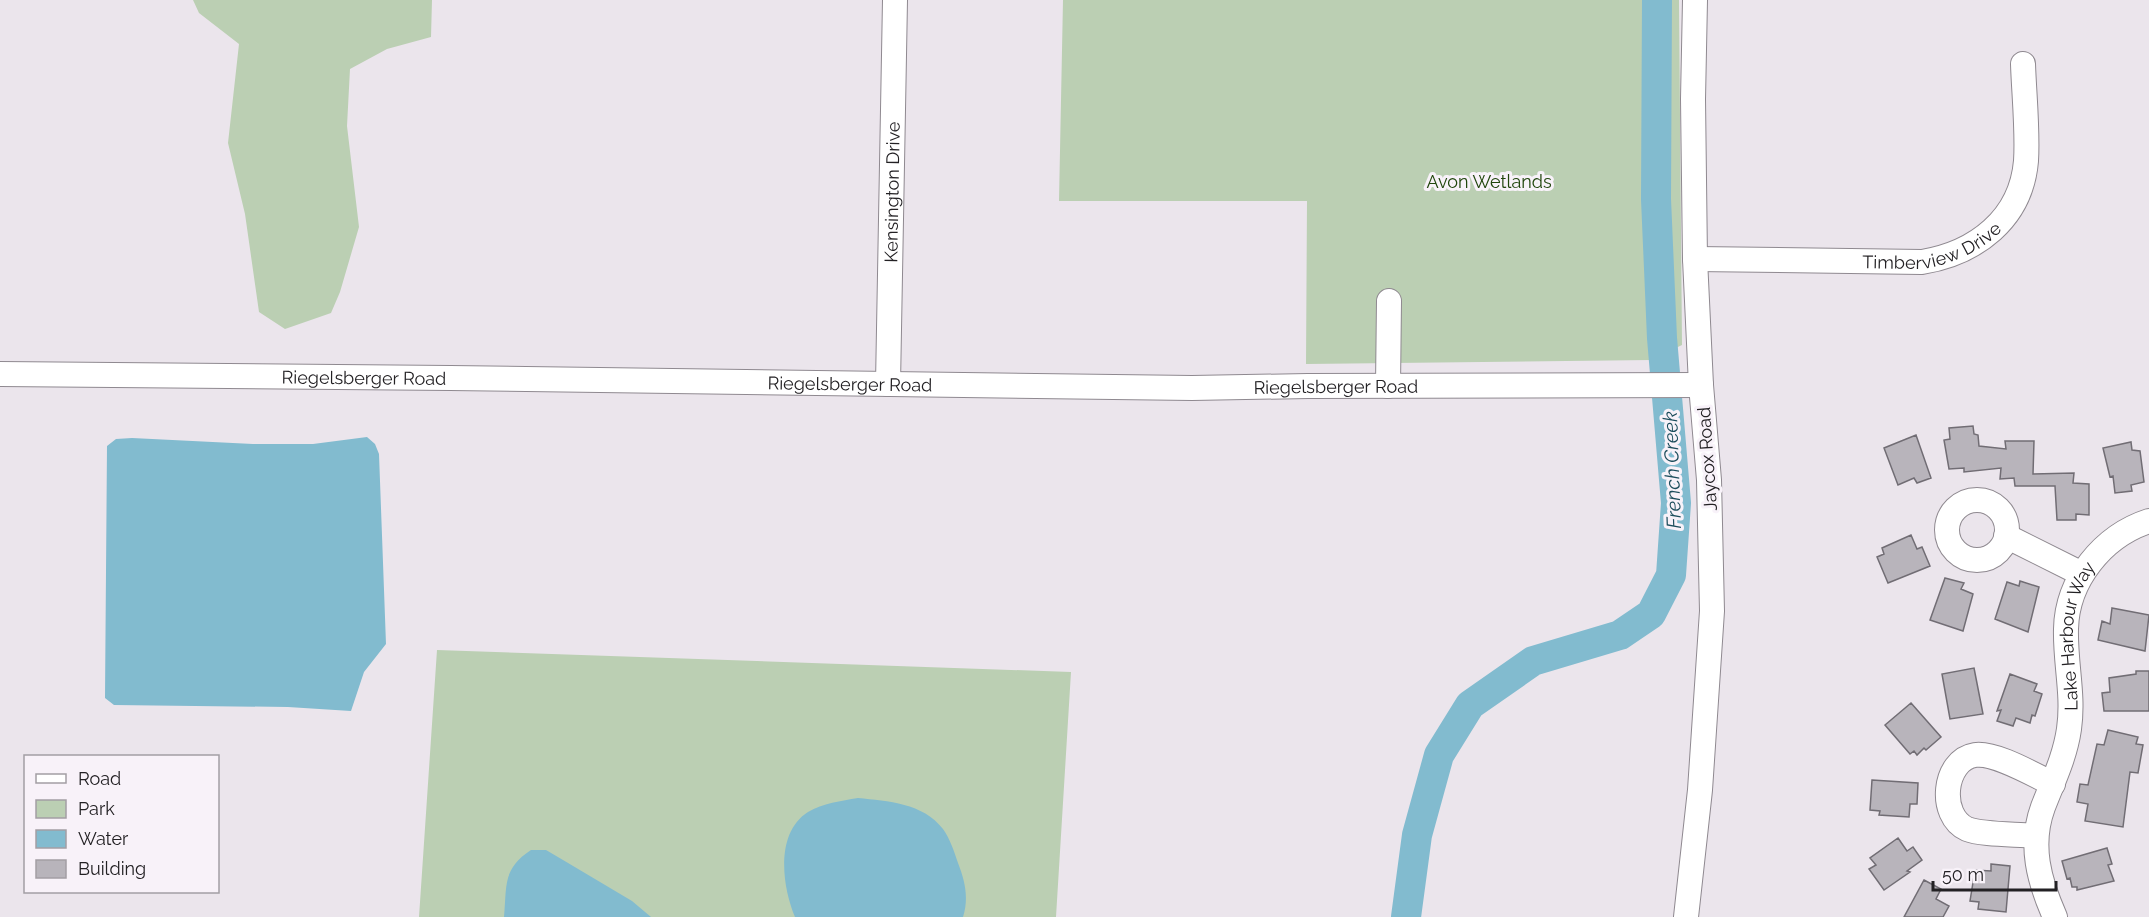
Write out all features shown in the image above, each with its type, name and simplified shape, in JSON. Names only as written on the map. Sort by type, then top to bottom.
[{"type":"street","name":"Kensington Drive","points":[[888,384],[895,0]]},
{"type":"street","name":"Jaycox Road","points":[[1686,917],[1700,790],[1712,611],[1710,501],[1689,385],[1695,259],[1693,99],[1695,0]]},
{"type":"street","name":"Timberview Drive","points":[[1695,259],[1922,262],[1960,252],[1977,243],[2005,215],[2022,180],[2026,160],[2023,64]]},
{"type":"street","points":[[1388,386],[1389,301]]},
{"type":"street","name":"Riegelsberger Road","points":[[0,374],[1192,388],[1689,385]]},
{"type":"street","name":"Lake Harbour Way","points":[[2055,917],[2040,876],[2036,836],[2039,819],[2067,743],[2071,691],[2067,620],[2073,592],[2093,559],[2111,541],[2134,526],[2149,520]]},
{"type":"street","points":[[2006,536],[2082,574]]},
{"type":"street","points":[[2036,836],[1979,831],[1964,827],[1955,819],[1948,806],[1951,779],[1962,760],[1982,755],[1995,758],[2053,784]]},
{"type":"green space","points":[[193,0],[432,0],[431,37],[387,49],[350,69],[347,126],[359,227],[340,292],[331,313],[285,329],[259,312],[245,214],[228,143],[239,44],[199,13]]},
{"type":"green space","name":"Avon Wetlands","points":[[1063,0],[1679,0],[1682,345],[1651,360],[1306,364],[1307,201],[1059,201]]},
{"type":"green space","points":[[437,650],[1071,672],[1056,917],[419,917]]},
{"type":"water","points":[[367,437],[375,444],[379,454],[386,644],[364,672],[351,711],[288,707],[114,705],[105,698],[107,446],[116,439],[132,438],[253,444],[313,444]]},
{"type":"water","points":[[858,798],[893,802],[915,809],[935,820],[943,829],[964,883],[966,903],[963,917],[795,917],[787,890],[784,861],[790,833],[797,821],[808,812],[820,806]]},
{"type":"water","points":[[531,850],[546,850],[632,901],[651,917],[504,917],[506,887],[511,871],[515,864]]},
{"type":"building","points":[[1973,426],[1974,434],[1978,435],[1979,446],[2006,449],[2005,441],[2034,441],[2033,474],[2074,473],[2073,483],[2089,484],[2089,515],[2076,514],[2076,520],[2057,520],[2055,486],[2015,486],[2014,478],[2000,479],[2001,468],[1964,472],[1964,468],[1949,469],[1944,440],[1950,439],[1949,428]]},
{"type":"building","points":[[1916,435],[1931,478],[1917,483],[1914,478],[1898,485],[1884,448]]},
{"type":"building","points":[[2131,442],[2132,450],[2140,451],[2144,482],[2131,485],[2132,491],[2115,493],[2113,476],[2110,477],[2103,448]]},
{"type":"building","points":[[1911,535],[1917,549],[1922,547],[1930,566],[1888,583],[1877,557],[1884,554],[1882,548]]},
{"type":"building","points":[[1945,578],[1964,583],[1961,589],[1973,594],[1963,631],[1930,620]]},
{"type":"building","points":[[2020,581],[2039,587],[2028,632],[1995,619],[2007,582],[2019,586]]},
{"type":"building","points":[[2112,608],[2149,615],[2145,651],[2098,640],[2102,621],[2110,624]]},
{"type":"building","points":[[1974,668],[1983,714],[1950,719],[1942,674]]},
{"type":"building","points":[[2136,671],[2149,671],[2149,711],[2104,711],[2102,693],[2110,692],[2109,678],[2136,674]]},
{"type":"building","points":[[2010,674],[2037,684],[2034,691],[2042,694],[2035,716],[2032,715],[2030,723],[2016,718],[2013,726],[1997,721],[2001,710],[1997,711]]},
{"type":"building","points":[[1911,703],[1941,737],[1917,755],[1914,751],[1910,754],[1885,725]]},
{"type":"building","points":[[2108,730],[2138,737],[2136,744],[2143,745],[2138,773],[2130,772],[2123,827],[2085,821],[2088,804],[2077,802],[2080,784],[2088,785],[2097,744],[2104,745]]},
{"type":"building","points":[[1872,780],[1918,783],[1917,804],[1910,804],[1909,817],[1879,815],[1880,811],[1870,810]]},
{"type":"building","points":[[1898,838],[1907,851],[1913,847],[1922,860],[1907,871],[1910,872],[1884,890],[1869,869],[1876,865],[1870,858]]},
{"type":"building","points":[[2107,848],[2112,864],[2108,865],[2114,881],[2077,890],[2077,887],[2072,887],[2062,861]]},
{"type":"building","points":[[1991,864],[2010,866],[2006,912],[1978,909],[1979,902],[1970,901],[1975,870],[1991,871]]},
{"type":"building","points":[[1924,880],[1941,889],[1936,899],[1949,906],[1943,917],[1904,917]]},
{"type":"waterway","name":"French Creek","points":[[1406,917],[1417,835],[1439,755],[1470,705],[1533,661],[1620,635],[1651,614],[1671,575],[1676,503],[1662,338],[1656,199],[1657,0]]}]
